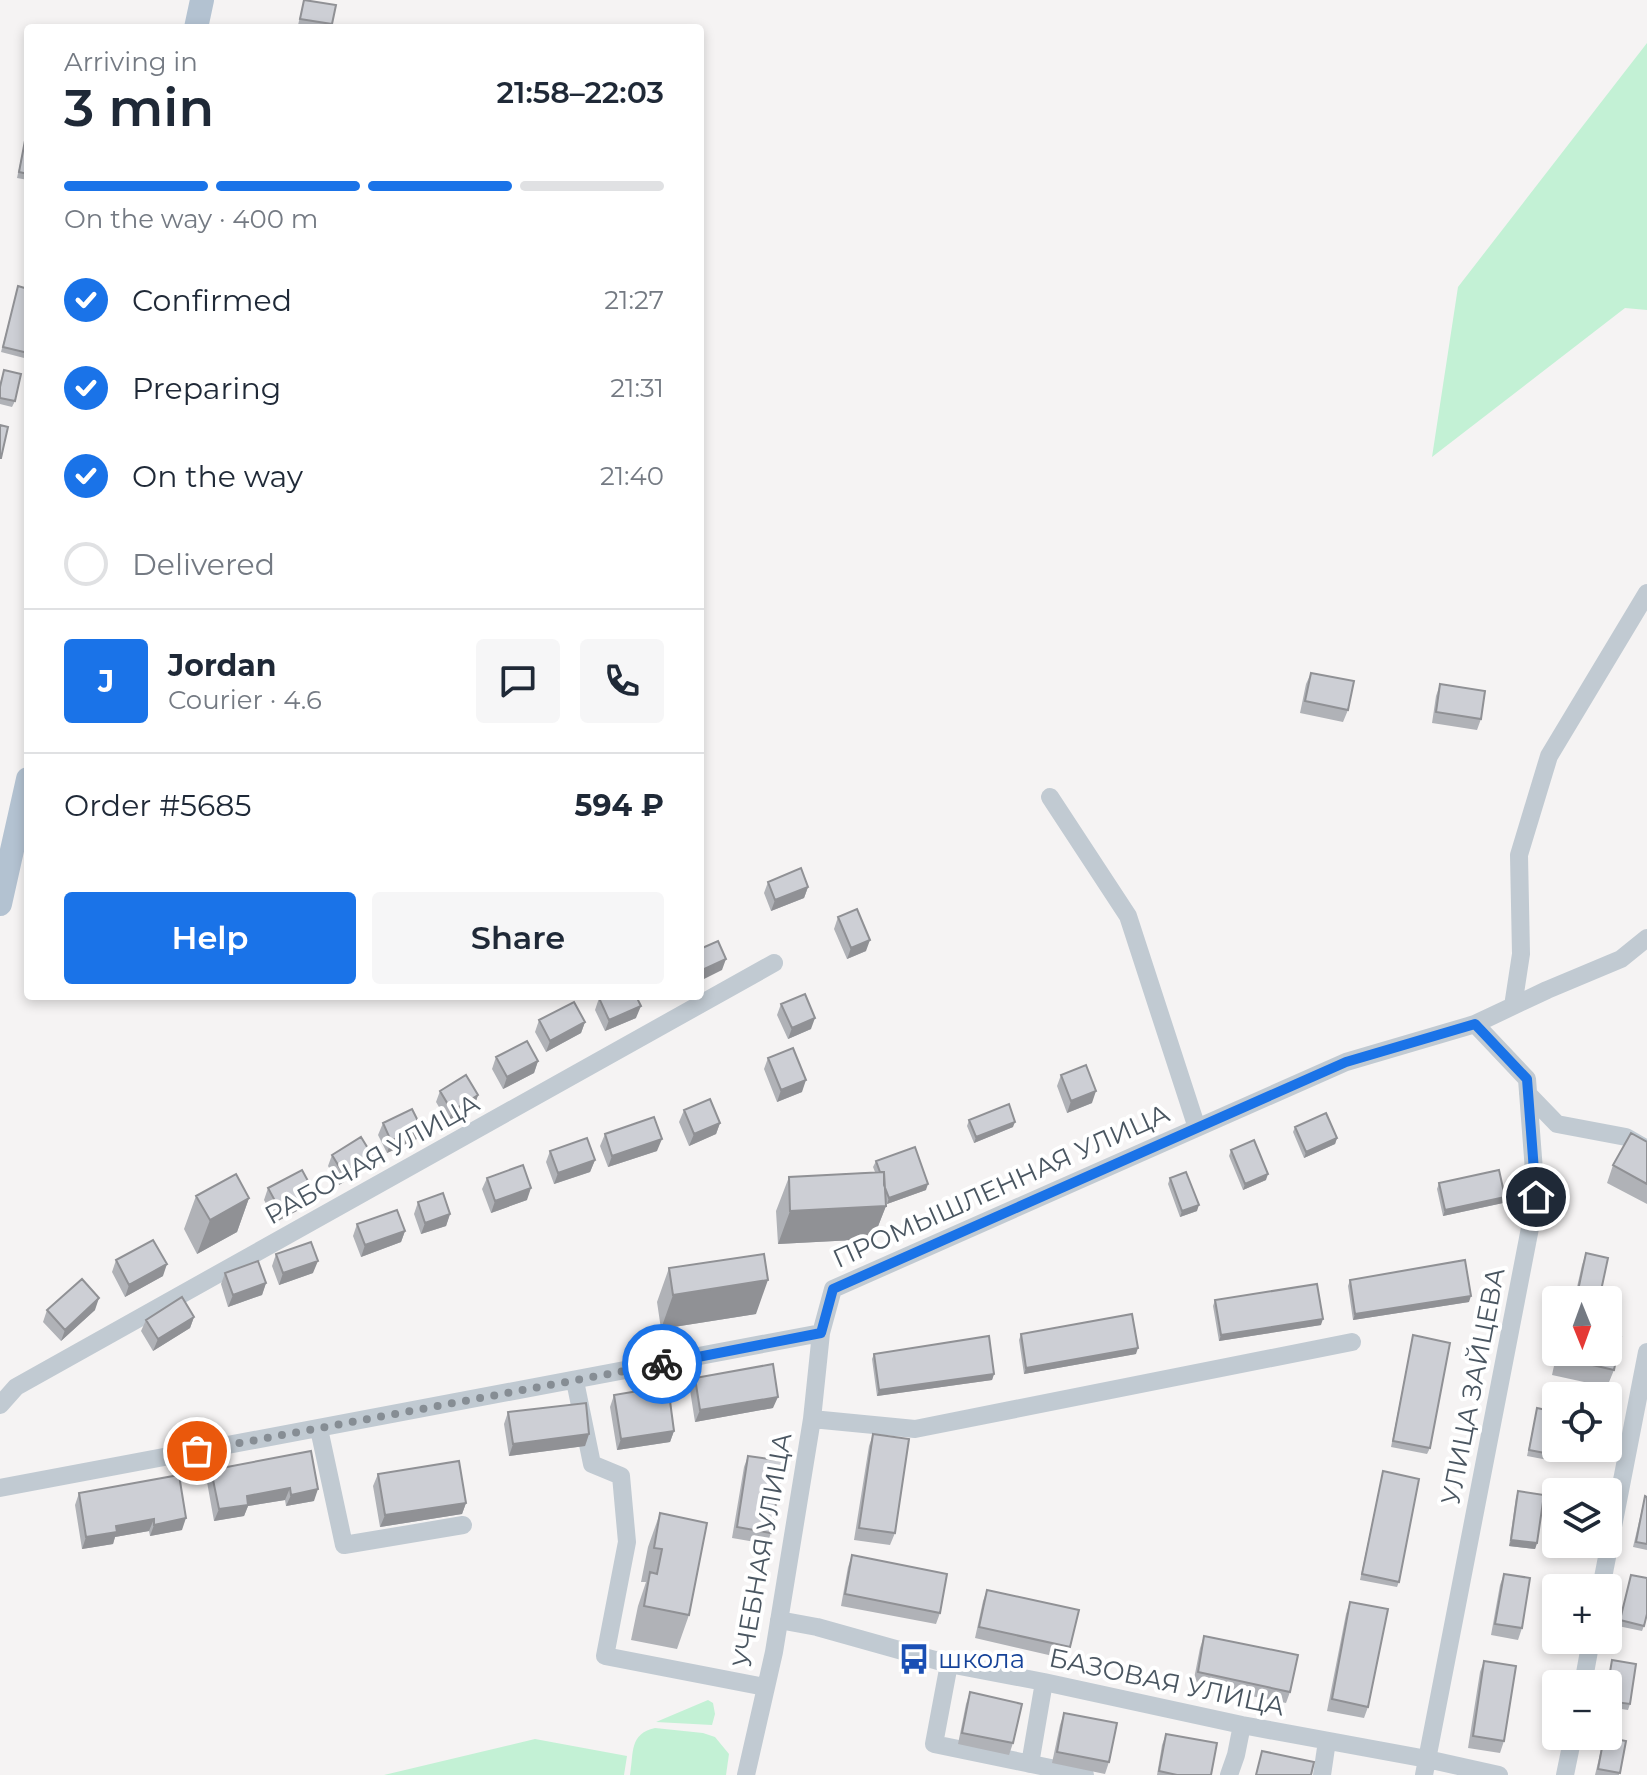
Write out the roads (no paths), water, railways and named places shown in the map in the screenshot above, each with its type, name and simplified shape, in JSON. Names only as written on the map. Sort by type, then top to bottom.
[{"type":"main road","points":[[197,24],[202,0]]},
{"type":"main road","points":[[0,904],[24,797]]},
{"type":"street","points":[[1513,1006],[1521,954],[1519,855],[1549,756],[1647,593]]},
{"type":"street","points":[[1050,797],[1128,916],[1197,1128]]},
{"type":"street","name":"ПРОМЫШЛЕННАЯ УЛИЦА","points":[[821,1333],[833,1289],[1346,1062],[1475,1024],[1621,959],[1647,938]]},
{"type":"street","name":"РАБОЧАЯ УЛИЦА","points":[[0,1405],[16,1387],[774,963]]},
{"type":"street","name":"УЛИЦА ЗАЙЦЕВА","points":[[1426,1767],[1536,1197],[1527,1079],[1475,1024]]},
{"type":"street","points":[[1528,1094],[1557,1124],[1626,1137],[1647,1149]]},
{"type":"street","points":[[0,1488],[821,1333]]},
{"type":"street","name":"УЧЕБНАЯ УЛИЦА","points":[[746,1775],[774,1652],[812,1419],[821,1333]]},
{"type":"street","points":[[812,1419],[915,1429],[1352,1342]]},
{"type":"street","points":[[1604,1574],[1647,1352]]},
{"type":"street","points":[[575,1381],[592,1464],[621,1476],[627,1542],[605,1656],[765,1687]]},
{"type":"street","points":[[319,1429],[344,1545],[463,1525]]},
{"type":"street","name":"БАЗОВАЯ УЛИЦА","points":[[779,1620],[817,1627],[949,1664],[1327,1741],[1426,1767],[1499,1775]]},
{"type":"street","points":[[949,1664],[934,1744],[1085,1775]]},
{"type":"street","points":[[1030,1764],[1044,1682]]},
{"type":"street","points":[[1229,1775],[1242,1725]]},
{"type":"street","points":[[1322,1775],[1327,1741]]},
{"type":"street","points":[[1565,1775],[1570,1750]]},
{"type":"place","name":"школа","points":[[914,1659]]}]
